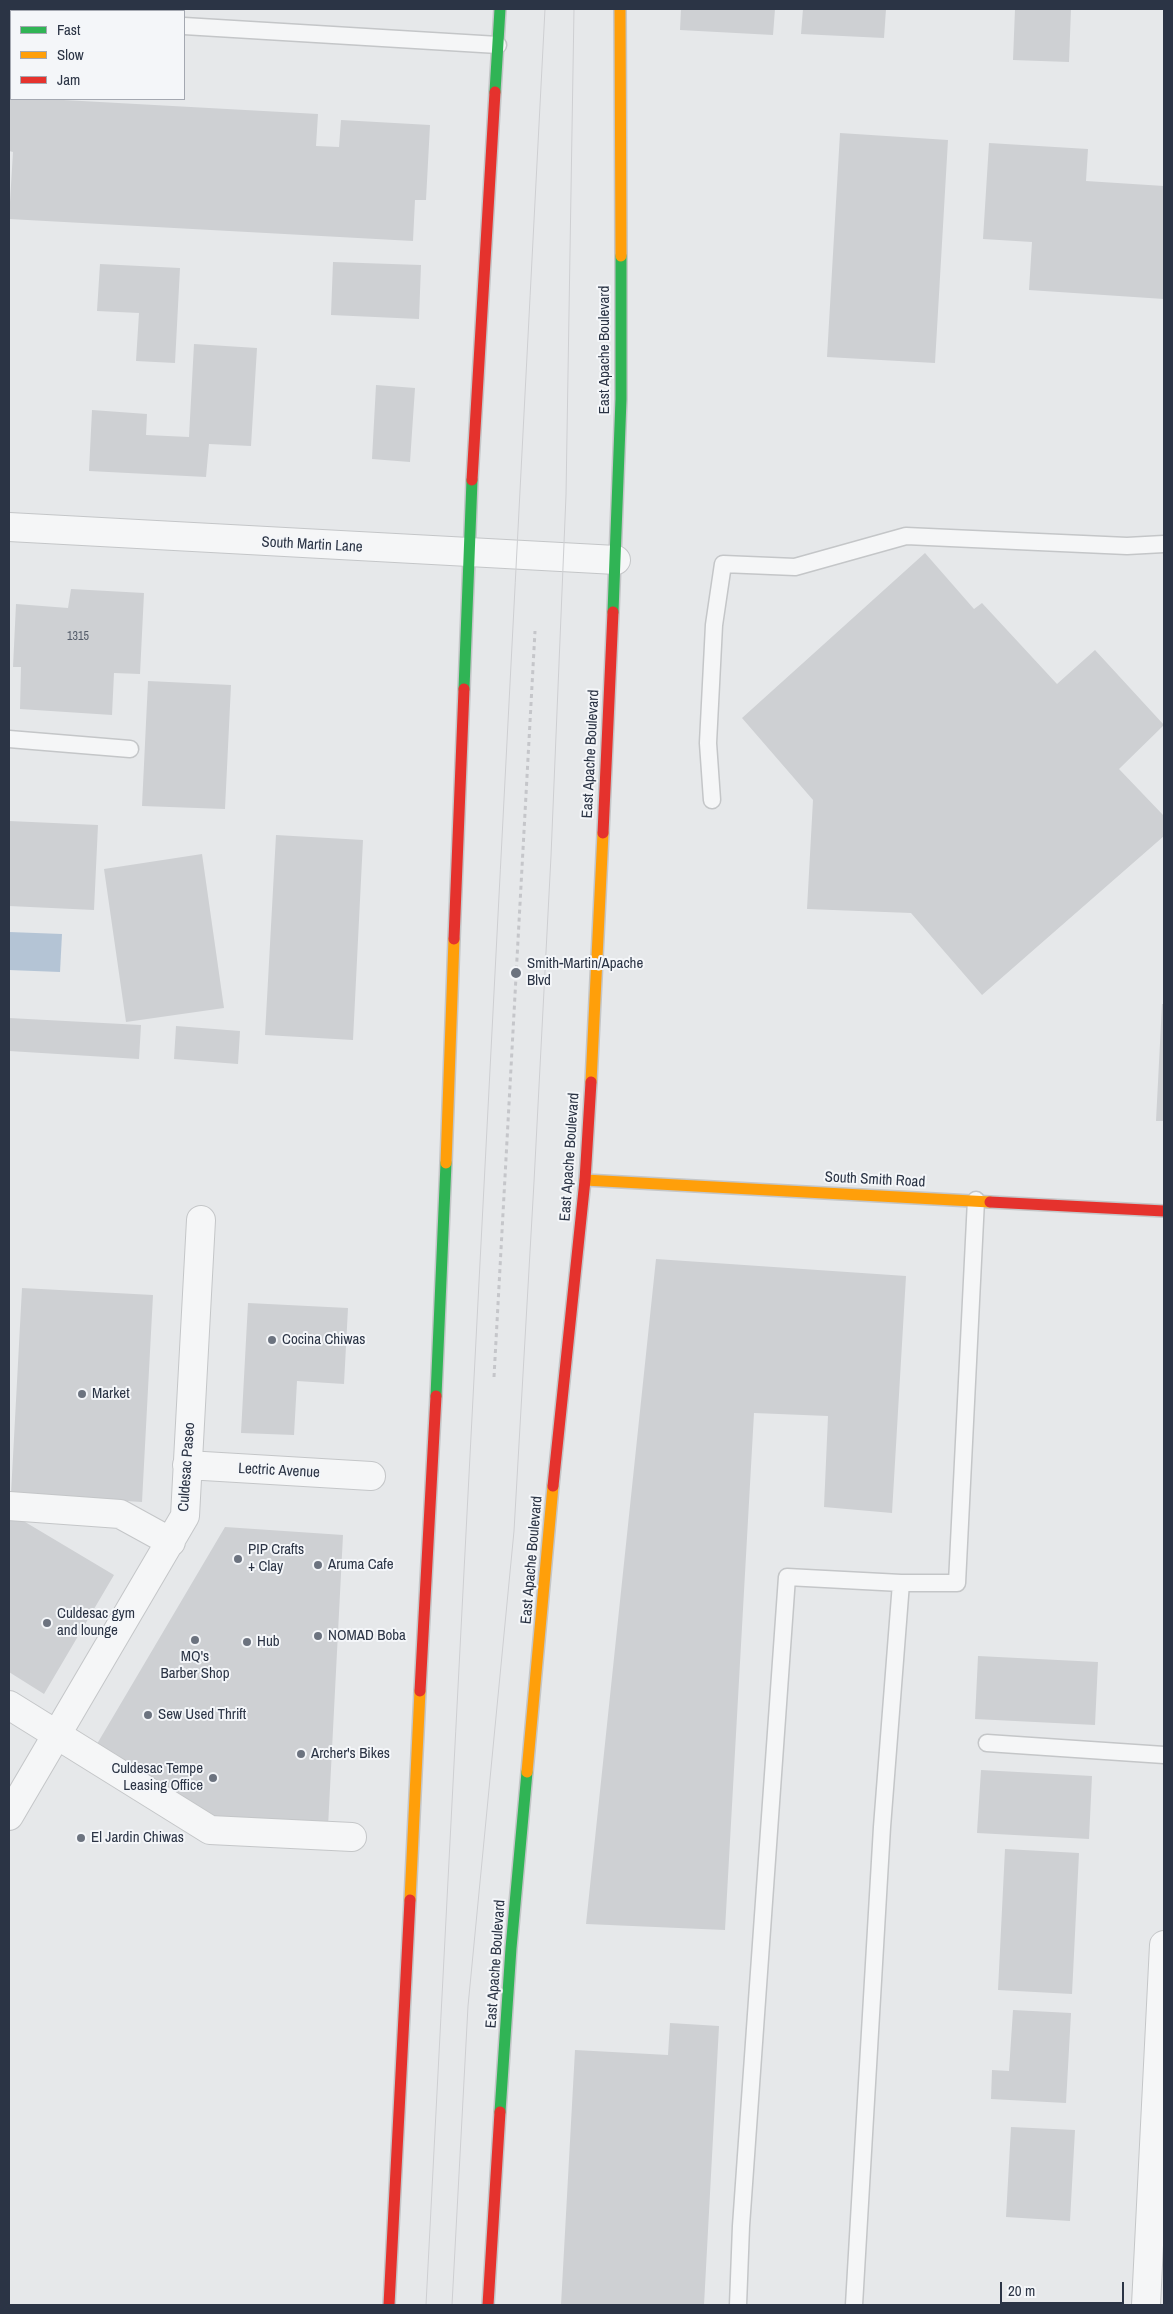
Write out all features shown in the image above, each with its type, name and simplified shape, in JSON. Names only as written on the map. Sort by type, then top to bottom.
[{"type":"main road","points":[[389,2305],[441,1291],[472,481],[500,9]]},
{"type":"main road","name":"East Apache Boulevard","points":[[488,2305],[511,1948],[561,1396],[585,1180],[616,560],[621,399],[620,9]]},
{"type":"main road","name":"South Smith Road","points":[[585,1180],[1164,1210]]},
{"type":"street","name":"South Martin Lane","points":[[9,527],[470,554],[616,560]]},
{"type":"street","name":"Culdesac Paseo","points":[[9,1816],[185,1516],[201,1220]]},
{"type":"street","name":"Lectric Avenue","points":[[187,1466],[371,1476]]},
{"type":"street","points":[[9,1506],[120,1514],[171,1542]]},
{"type":"street","points":[[9,1706],[210,1830],[352,1838]]},
{"type":"street","points":[[1146,2305],[1164,1944]]},
{"type":"lane","points":[[185,26],[498,45]]},
{"type":"lane","points":[[712,800],[708,743],[714,625],[723,564],[795,567],[906,536],[1127,546],[1164,544]]},
{"type":"lane","points":[[9,739],[130,749]]},
{"type":"lane","points":[[738,2305],[741,2226],[787,1577],[900,1583],[957,1583],[976,1200]]},
{"type":"lane","points":[[854,2305],[882,1827],[900,1583]]},
{"type":"lane","points":[[987,1743],[1164,1755]]},
{"type":"path","points":[[494,1377],[535,631]]},
{"type":"water","points":[[9,932],[62,934],[60,972],[9,970]]},
{"type":"building","points":[[681,9],[775,9],[773,35],[680,30]]},
{"type":"building","points":[[803,9],[886,9],[884,38],[801,34]]},
{"type":"building","points":[[1015,9],[1071,9],[1069,62],[1013,60]]},
{"type":"building","points":[[9,97],[10,100],[64,100],[318,114],[316,146],[339,147],[341,120],[430,125],[426,200],[415,200],[413,241],[9,219],[13,152],[9,151]]},
{"type":"building","points":[[840,133],[948,140],[935,363],[827,357]]},
{"type":"building","points":[[989,143],[1088,149],[1086,181],[1164,186],[1164,299],[1029,290],[1032,242],[983,239]]},
{"type":"building","points":[[333,262],[421,265],[419,319],[331,315]]},
{"type":"building","points":[[100,264],[180,268],[175,363],[136,361],[139,313],[97,311]]},
{"type":"building","points":[[194,344],[257,348],[251,446],[209,444],[206,477],[89,471],[92,410],[147,414],[146,435],[189,437]]},
{"type":"building","points":[[376,385],[415,388],[410,462],[372,459]]},
{"type":"building","points":[[925,553],[974,609],[982,603],[1057,684],[1095,650],[1164,725],[1119,769],[1164,816],[1164,836],[982,995],[911,913],[807,909],[813,800],[742,718]]},
{"type":"building","points":[[71,589],[144,593],[140,674],[114,673],[112,715],[20,709],[21,667],[13,667],[16,604],[68,608]]},
{"type":"building","points":[[148,681],[231,685],[225,809],[142,806]]},
{"type":"building","points":[[9,821],[98,825],[94,910],[9,906]]},
{"type":"building","points":[[276,835],[363,840],[353,1040],[265,1035]]},
{"type":"building","points":[[202,854],[224,1008],[126,1022],[104,869]]},
{"type":"building","points":[[1162,1004],[1164,1004],[1164,1121],[1156,1121]]},
{"type":"building","points":[[9,1018],[141,1025],[139,1059],[9,1051]]},
{"type":"building","points":[[176,1026],[240,1031],[238,1064],[174,1059]]},
{"type":"building","points":[[656,1259],[906,1276],[892,1513],[824,1507],[828,1416],[754,1413],[725,1930],[586,1924]]},
{"type":"building","name":"Market","points":[[22,1288],[153,1295],[142,1502],[11,1494]]},
{"type":"building","points":[[248,1303],[348,1308],[344,1384],[297,1381],[294,1435],[241,1433]]},
{"type":"building","name":"Culdesac gym and lounge","points":[[10,1513],[114,1575],[44,1694],[9,1672]]},
{"type":"building","name":"Hub","points":[[225,1527],[343,1535],[328,1827],[213,1819],[94,1749]]},
{"type":"building","points":[[978,1656],[1098,1662],[1095,1725],[975,1719]]},
{"type":"building","points":[[981,1770],[1092,1776],[1089,1839],[977,1833]]},
{"type":"building","points":[[1005,1849],[1079,1853],[1072,1994],[998,1990]]},
{"type":"building","points":[[1013,2010],[1071,2013],[1066,2103],[991,2099],[992,2070],[1009,2071]]},
{"type":"building","points":[[670,2023],[719,2026],[704,2305],[561,2305],[575,2050],[668,2055]]},
{"type":"building","points":[[1011,2127],[1075,2130],[1070,2221],[1006,2217]]},
{"type":"tram line","points":[[426,2305],[545,9]]},
{"type":"tram line","points":[[452,2305],[468,2006],[514,1531],[534,1182],[551,856],[566,495],[574,9]]},
{"type":"traffic: fast","points":[[495,92],[500,9]]},
{"type":"traffic: fast","points":[[613,612],[621,399],[621,256]]},
{"type":"traffic: fast","points":[[464,689],[472,480]]},
{"type":"traffic: fast","points":[[436,1396],[446,1163]]},
{"type":"traffic: fast","points":[[500,2112],[511,1948],[527,1772]]},
{"type":"traffic: slow","points":[[620,9],[621,256]]},
{"type":"traffic: slow","points":[[591,1082],[603,833]]},
{"type":"traffic: slow","points":[[446,1163],[454,939]]},
{"type":"traffic: slow","points":[[585,1180],[990,1202]]},
{"type":"traffic: slow","points":[[527,1772],[553,1486]]},
{"type":"traffic: slow","points":[[410,1900],[420,1691]]},
{"type":"traffic: jam","points":[[472,480],[495,92]]},
{"type":"traffic: jam","points":[[603,833],[613,612]]},
{"type":"traffic: jam","points":[[454,939],[464,689]]},
{"type":"traffic: jam","points":[[553,1486],[585,1180],[591,1082]]},
{"type":"traffic: jam","points":[[990,1202],[1164,1211]]},
{"type":"traffic: jam","points":[[420,1691],[436,1396]]},
{"type":"traffic: jam","points":[[389,2305],[410,1900]]},
{"type":"traffic: jam","points":[[488,2305],[500,2112]]},
{"type":"place","name":"Smith-Martin/Apache Blvd","points":[[516,973]]},
{"type":"place","name":"Cocina Chiwas","points":[[272,1340]]},
{"type":"place","name":"Market","points":[[82,1394]]},
{"type":"place","name":"PIP Crafts + Clay","points":[[238,1559]]},
{"type":"place","name":"Aruma Cafe","points":[[318,1565]]},
{"type":"place","name":"Culdesac gym and lounge","points":[[47,1623]]},
{"type":"place","name":"NOMAD Boba","points":[[318,1636]]},
{"type":"place","name":"MQ's Barber Shop","points":[[195,1640]]},
{"type":"place","name":"Hub","points":[[247,1642]]},
{"type":"place","name":"Sew Used Thrift","points":[[148,1715]]},
{"type":"place","name":"Archer's Bikes","points":[[301,1754]]},
{"type":"place","name":"Culdesac Tempe Leasing Office","points":[[213,1778]]},
{"type":"place","name":"El Jardin Chiwas","points":[[81,1838]]}]
